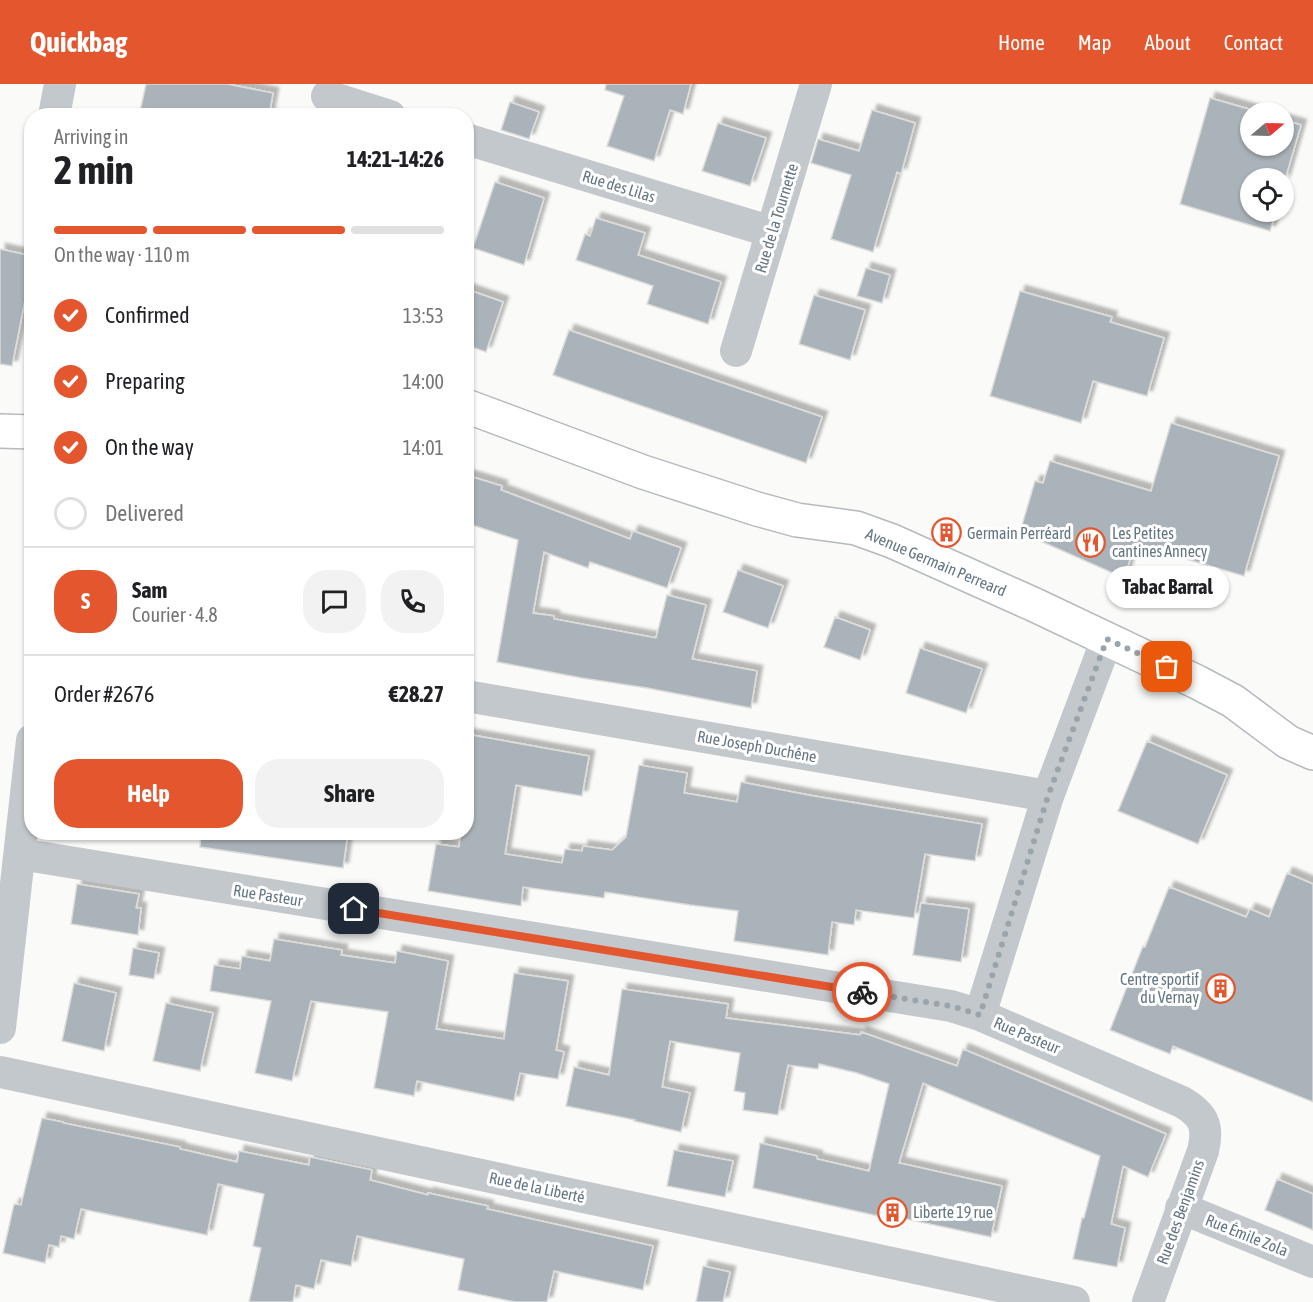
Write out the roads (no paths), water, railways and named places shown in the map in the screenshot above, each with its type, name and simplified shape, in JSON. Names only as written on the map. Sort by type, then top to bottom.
[{"type":"main road","name":"Avenue Germain Perreard","points":[[474,409],[643,472],[757,509],[797,520],[841,525],[875,534],[1037,606],[1233,700],[1288,742],[1313,753]]},
{"type":"main road","points":[[0,432],[24,432]]},
{"type":"street","points":[[56,108],[61,84]]},
{"type":"street","points":[[61,84],[66,108]]},
{"type":"street","name":"Rue de la Tournette","points":[[736,351],[816,84]]},
{"type":"street","points":[[326,98],[362,108]]},
{"type":"street","name":"Rue des Lilas","points":[[474,141],[772,232]]},
{"type":"street","points":[[980,1015],[1048,796],[1107,639]]},
{"type":"street","name":"Rue Joseph Duchêne","points":[[474,697],[1048,796]]},
{"type":"street","points":[[0,1028],[24,816]]},
{"type":"street","name":"Rue Pasteur","points":[[20,854],[951,1006],[980,1015],[1182,1102],[1191,1107],[1203,1121]]},
{"type":"street","name":"Rue de la Liberté","points":[[0,1072],[1074,1302]]},
{"type":"street","name":"Rue des Benjamins","points":[[1148,1302],[1203,1151],[1206,1131],[1203,1121]]},
{"type":"street","name":"Rue Émile Zola","points":[[1181,1208],[1313,1262]]},
{"type":"place","name":"Germain Perréard","points":[[946,533]]},
{"type":"place","name":"Les Petites cantines Annecy","points":[[1091,542]]},
{"type":"place","name":"Tabac Barral","points":[[1167,667]]},
{"type":"place","name":"Centre sportif du Vernay","points":[[1220,988]]},
{"type":"place","name":"Liberte 19 rue","points":[[892,1212]]}]
